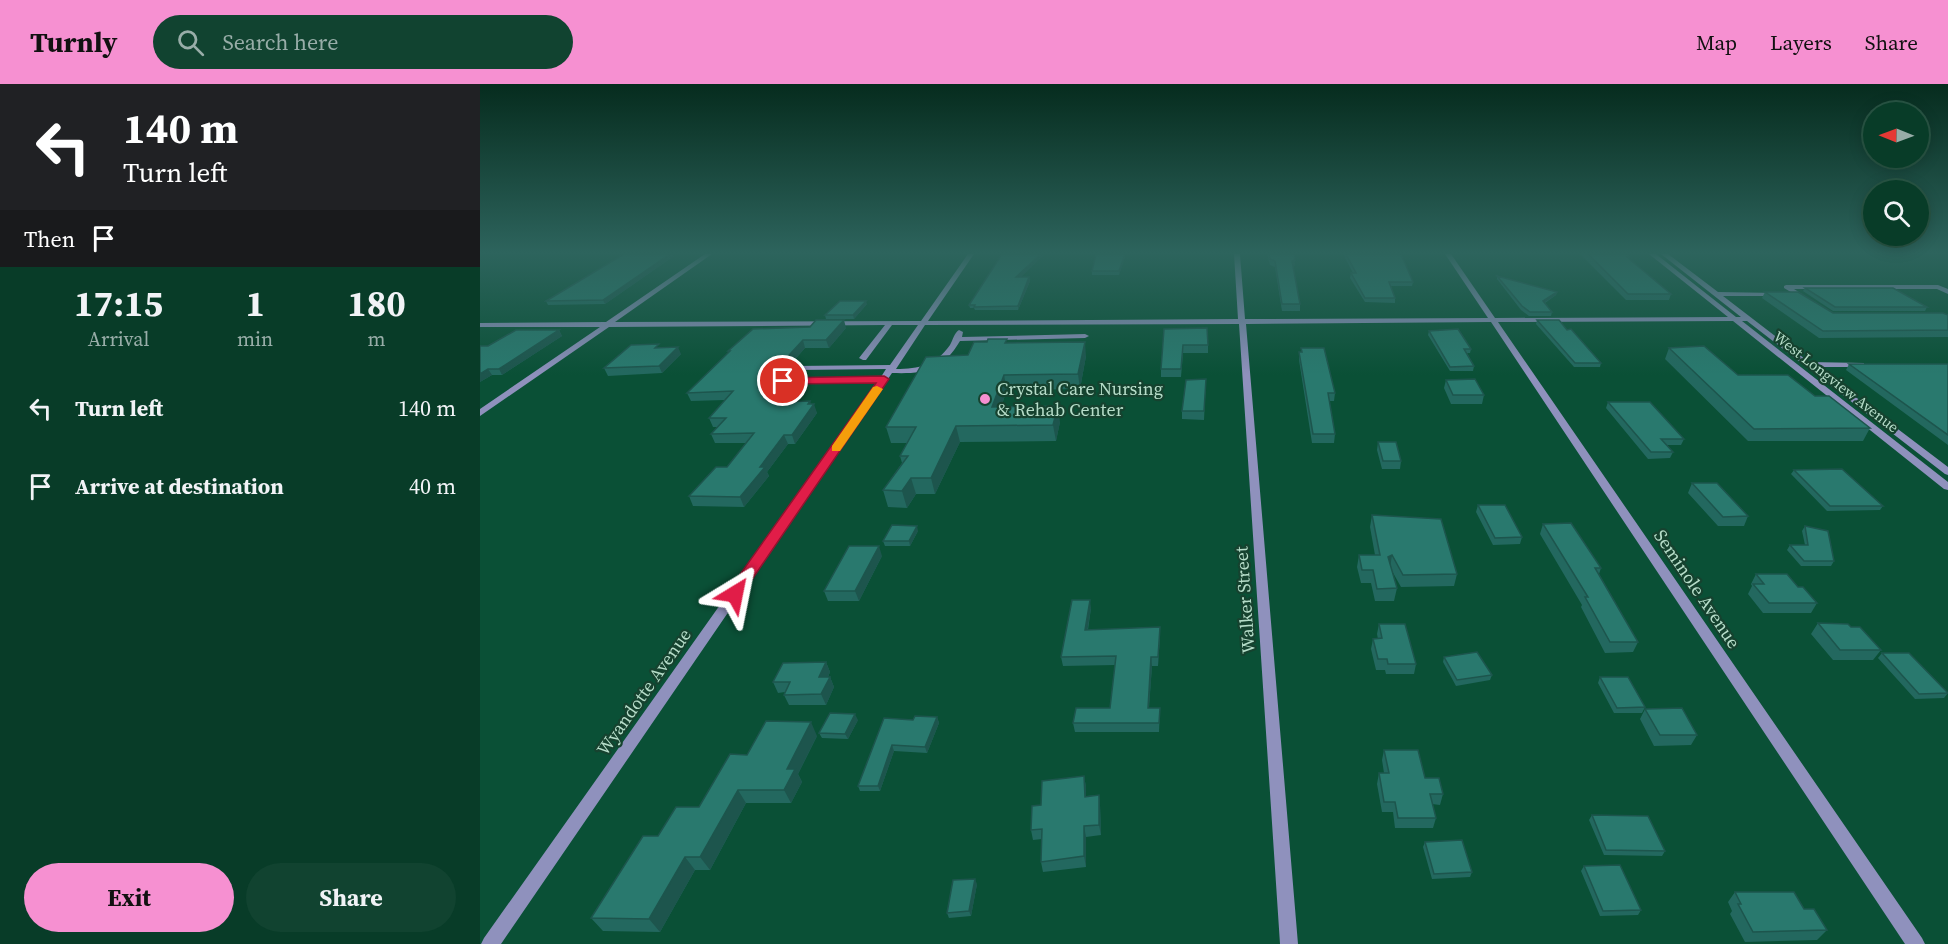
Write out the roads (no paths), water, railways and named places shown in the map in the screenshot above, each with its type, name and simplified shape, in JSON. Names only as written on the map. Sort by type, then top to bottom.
[{"type":"street","points":[[480,413],[651,294]]},
{"type":"street","name":"Wyandotte Avenue","points":[[490,944],[943,294]]},
{"type":"street","name":"Walker Street","points":[[1240,294],[1289,944]]},
{"type":"street","name":"Seminole Avenue","points":[[1475,294],[1916,944]]},
{"type":"street","name":"West Longview Avenue","points":[[1703,294],[1948,487]]},
{"type":"street","name":"West Longview Avenue","points":[[1716,294],[1948,472]]},
{"type":"street","points":[[1798,294],[1814,305]]},
{"type":"street","points":[[480,325],[1749,319]]},
{"type":"street","points":[[863,358],[890,323]]},
{"type":"street","points":[[889,372],[794,368],[783,381],[918,371],[938,364],[958,339],[961,323]]},
{"type":"street","points":[[958,339],[1084,340],[1088,323]]},
{"type":"street","points":[[1807,364],[1876,365]]},
{"type":"place","name":"Crystal Care Nursing & Rehab Center","points":[[985,399]]}]
